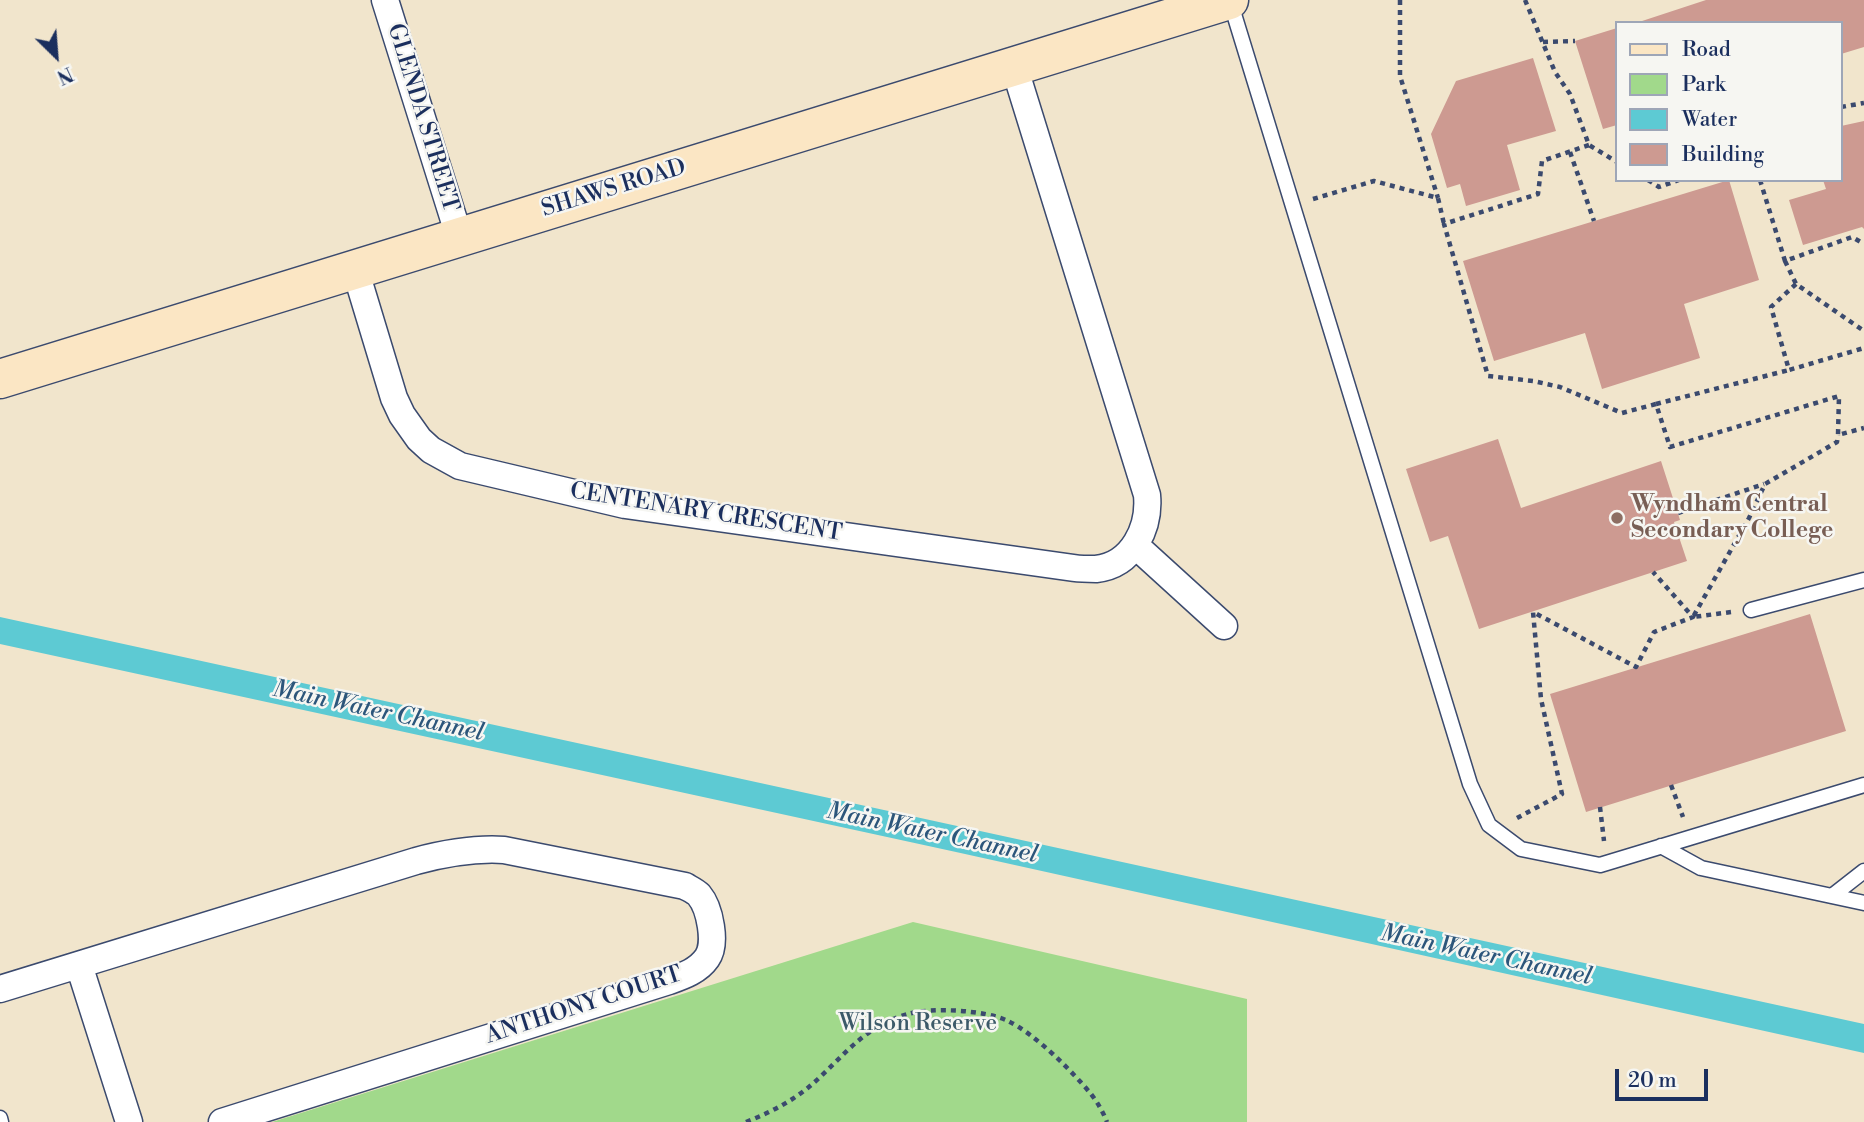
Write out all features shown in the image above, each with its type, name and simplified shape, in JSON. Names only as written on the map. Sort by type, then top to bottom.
[{"type":"street","name":"GLENDA STREET","points":[[385,0],[459,236]]},
{"type":"street","name":"SHAWS ROAD","points":[[0,379],[1229,0]]},
{"type":"street","points":[[1014,66],[1147,495],[1147,519],[1135,545],[1224,626]]},
{"type":"street","name":"CENTENARY CRESCENT","points":[[355,270],[394,398],[402,415],[419,439],[431,450],[460,466],[625,505],[1074,568],[1097,569],[1109,565],[1121,559],[1135,545]]},
{"type":"street","name":"ANTHONY COURT","points":[[79,965],[416,861],[463,850],[504,850],[685,886],[696,892],[705,906],[712,947],[709,956],[700,966],[687,974],[222,1122]]},
{"type":"street","points":[[0,989],[79,965],[129,1122]]},
{"type":"lane","points":[[1229,0],[1470,784],[1489,825],[1521,849],[1600,865],[1864,785]]},
{"type":"lane","points":[[1751,610],[1864,580]]},
{"type":"lane","points":[[1661,846],[1701,868],[1864,903]]},
{"type":"lane","points":[[1832,897],[1864,871]]},
{"type":"path","points":[[1400,0],[1400,76],[1438,198],[1488,376],[1560,387],[1622,413],[1864,348]]},
{"type":"path","points":[[1525,0],[1555,72],[1570,94],[1589,145],[1616,161]]},
{"type":"path","points":[[1543,42],[1576,41]]},
{"type":"path","points":[[1843,107],[1864,103]]},
{"type":"path","points":[[1444,224],[1538,194],[1542,161],[1589,145]]},
{"type":"path","points":[[1570,152],[1594,221]]},
{"type":"path","points":[[1311,200],[1374,181],[1438,198]]},
{"type":"path","points":[[1651,182],[1659,187],[1673,182]]},
{"type":"path","points":[[1761,182],[1785,261],[1796,284],[1864,331]]},
{"type":"path","points":[[1785,261],[1852,237],[1864,244]]},
{"type":"path","points":[[1789,370],[1771,307],[1796,284]]},
{"type":"path","points":[[1656,404],[1670,447],[1839,396],[1837,442],[1765,484],[1678,513]]},
{"type":"path","points":[[1838,435],[1864,428]]},
{"type":"path","points":[[1693,617],[1749,518],[1765,484]]},
{"type":"path","points":[[1653,572],[1693,617]]},
{"type":"path","points":[[1525,827],[1516,818],[1562,794],[1541,699],[1533,612],[1636,667],[1654,632],[1693,617],[1751,610]]},
{"type":"path","points":[[1671,785],[1691,837]]},
{"type":"path","points":[[1600,807],[1605,852]]},
{"type":"path","points":[[746,1122],[779,1107],[809,1087],[881,1024],[909,1013],[942,1010],[975,1012],[1007,1020],[1055,1057],[1092,1095],[1107,1122]]},
{"type":"green space","name":"Wilson Reserve","points":[[913,922],[1247,999],[1247,1122],[272,1122]]},
{"type":"water","name":"Main Water Channel","points":[[0,617],[1864,1024],[1864,1053],[0,644]]},
{"type":"building","points":[[1706,0],[1864,0],[1864,47],[1843,53],[1843,21],[1642,21]]},
{"type":"building","points":[[1616,28],[1616,125],[1603,129],[1575,41]]},
{"type":"building","points":[[1533,58],[1556,131],[1507,145],[1520,190],[1466,206],[1460,184],[1447,188],[1431,134],[1456,81]]},
{"type":"building","points":[[1864,121],[1864,229],[1862,227],[1803,245],[1789,200],[1826,189],[1824,182],[1843,182],[1843,126]]},
{"type":"building","points":[[1730,182],[1759,280],[1684,304],[1700,358],[1602,389],[1585,333],[1494,361],[1463,261]]},
{"type":"building","points":[[1498,439],[1521,508],[1661,461],[1680,520],[1674,522],[1687,561],[1479,629],[1448,536],[1430,542],[1406,469]]},
{"type":"building","points":[[1810,614],[1846,731],[1586,812],[1550,694]]},
{"type":"place","name":"Wyndham Central Secondary College","points":[[1617,518]]}]
